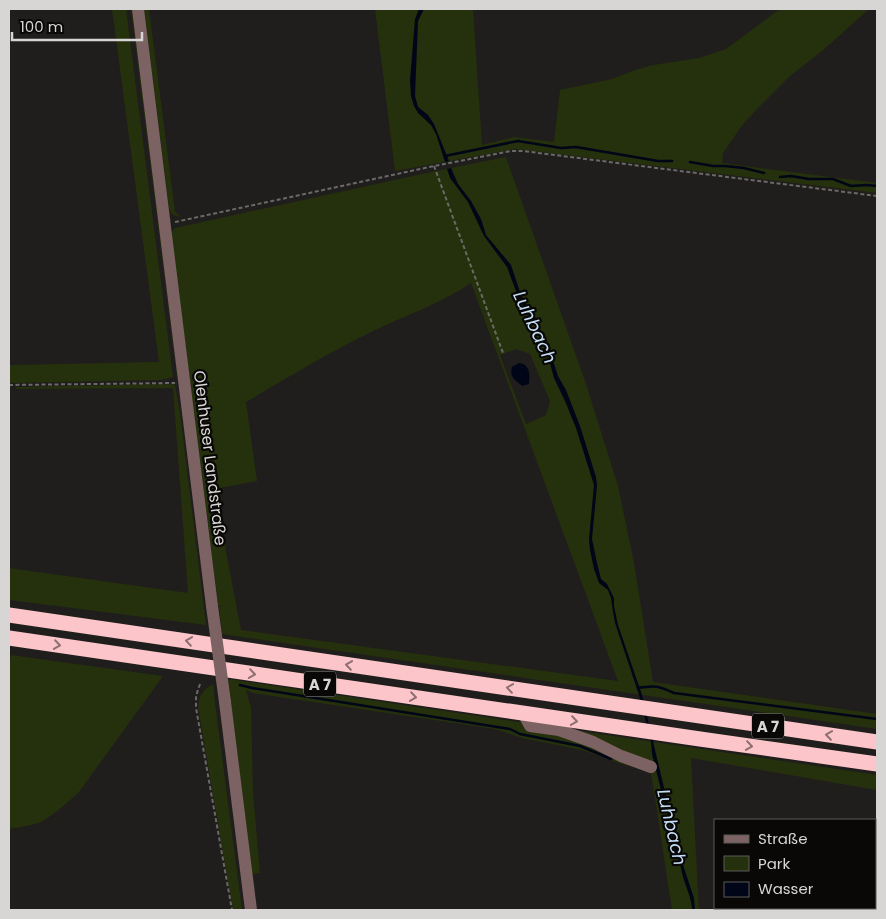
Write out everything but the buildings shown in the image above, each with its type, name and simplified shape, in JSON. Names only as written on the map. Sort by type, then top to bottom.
[{"type":"highway","name":"A 7","points":[[9,615],[877,742]]},
{"type":"highway","name":"A 7","points":[[9,638],[877,764]]},
{"type":"street","name":"Olenhuser Landstraße","points":[[138,9],[251,910]]},
{"type":"street","points":[[524,713],[530,726],[559,730],[593,742],[621,756],[651,767]]},
{"type":"path","points":[[165,224],[511,151],[877,196]]},
{"type":"path","points":[[434,166],[503,353]]},
{"type":"path","points":[[9,386],[185,382]]},
{"type":"path","points":[[200,684],[196,696],[196,708],[232,910]]},
{"type":"green space","points":[[112,9],[126,9],[173,377],[161,380],[9,383],[9,365],[159,362]]},
{"type":"green space","points":[[131,9],[134,9],[180,375],[177,376]]},
{"type":"green space","points":[[144,9],[149,9],[175,212],[182,217],[174,215],[169,208]]},
{"type":"green space","points":[[375,9],[473,9],[482,145],[514,137],[554,142],[560,90],[612,79],[653,65],[699,58],[726,49],[780,9],[869,9],[822,51],[790,76],[760,106],[743,124],[723,153],[722,163],[877,183],[877,193],[516,149],[395,171]]},
{"type":"green space","points":[[506,157],[585,381],[618,486],[634,563],[653,682],[877,714],[877,729],[222,634],[171,233],[175,228]],"holes":[[[471,283],[618,681],[241,630],[214,489],[257,481],[246,402],[339,348],[434,304]],[[516,349],[530,354],[550,401],[546,415],[526,424],[500,355]]]},
{"type":"green space","points":[[175,385],[180,413],[206,625],[9,600],[9,568],[188,593],[173,388],[16,389],[17,387]]},
{"type":"green space","points":[[11,655],[163,676],[79,792],[41,822],[9,829],[9,663]]},
{"type":"green space","points":[[228,679],[877,775],[877,790],[691,758],[699,910],[672,910],[651,772],[582,750],[522,738],[495,729],[253,693],[246,690],[251,707],[253,793],[260,873],[252,874]]},
{"type":"green space","points":[[213,684],[242,910],[233,910],[198,707],[202,694]]},
{"type":"water","points":[[419,9],[424,9],[418,21],[415,96],[418,107],[428,115],[434,124],[449,161],[445,162],[436,134],[431,125],[418,113],[411,96],[410,80],[415,19]]},
{"type":"water","name":"Luhbach","points":[[451,168],[458,184],[471,201],[481,219],[486,235],[511,265],[521,295],[547,342],[558,376],[566,390],[580,426],[597,485],[592,539],[597,563],[601,579],[607,584],[614,598],[618,625],[642,695],[674,830],[673,835],[694,898],[695,910],[692,910],[690,896],[673,844],[652,754],[651,742],[639,695],[615,623],[611,598],[608,590],[599,583],[594,569],[589,539],[594,485],[576,428],[554,378],[544,341],[519,299],[507,267],[484,236],[468,202],[450,178],[447,169]]},
{"type":"water","points":[[519,363],[527,368],[529,384],[522,386],[511,374],[512,367]]},
{"type":"waterway","points":[[445,156],[518,141],[561,148],[576,147],[658,161],[672,161]]},
{"type":"waterway","points":[[690,162],[744,168],[764,173]]},
{"type":"waterway","points":[[780,177],[833,179],[851,186],[877,186]]},
{"type":"waterway","points":[[240,685],[510,729],[520,734],[580,746],[611,759]]},
{"type":"waterway","points":[[638,686],[638,688],[657,687],[674,693],[877,719]]}]
